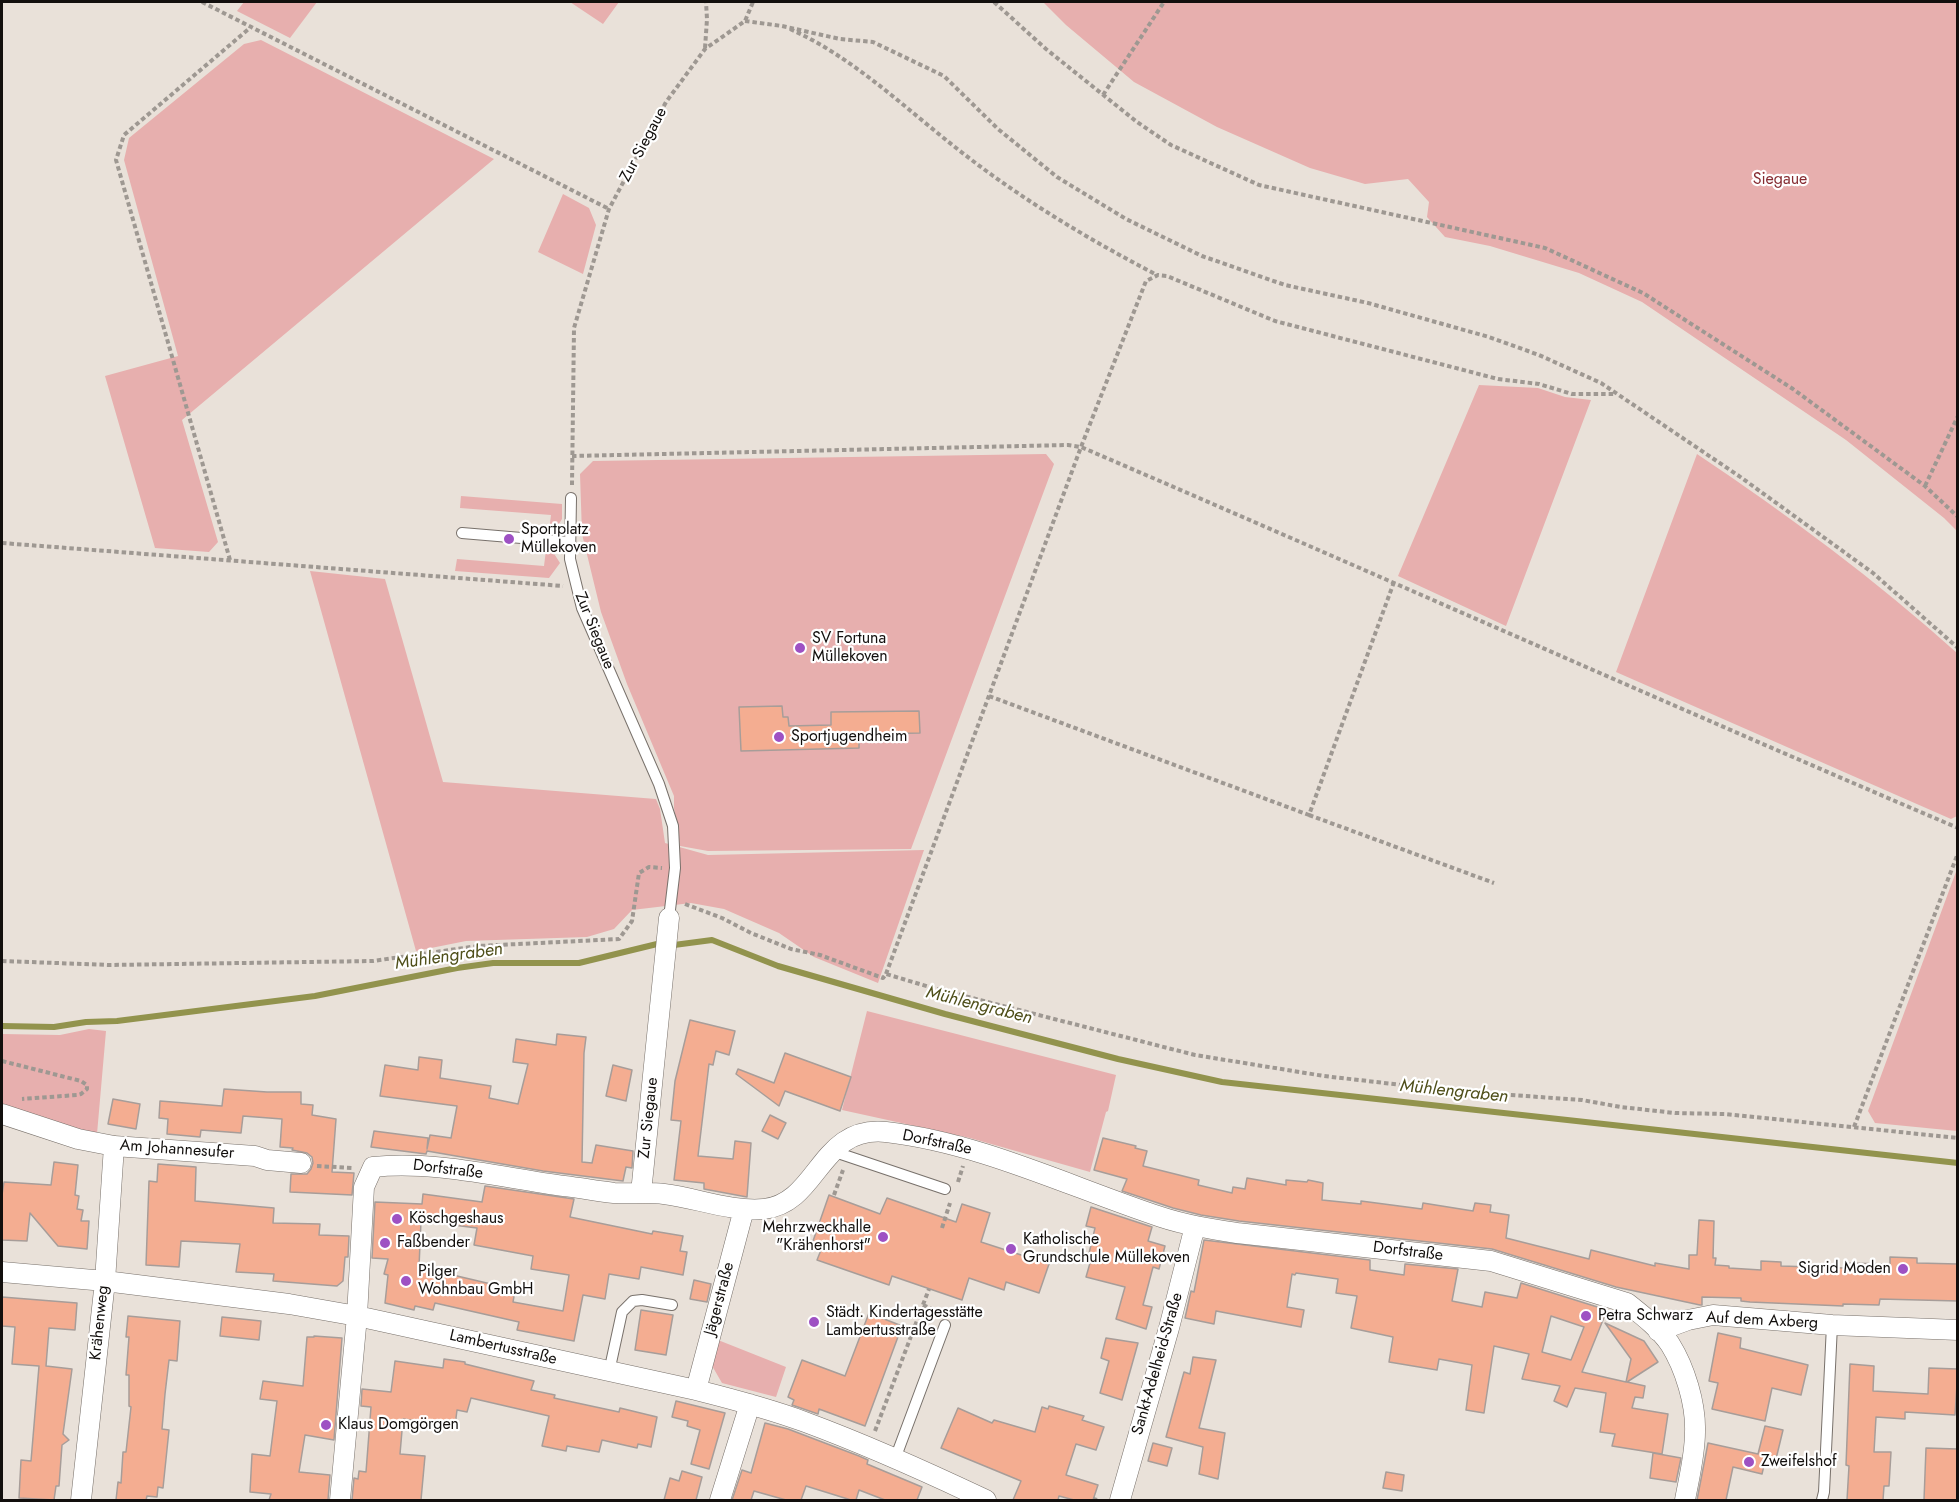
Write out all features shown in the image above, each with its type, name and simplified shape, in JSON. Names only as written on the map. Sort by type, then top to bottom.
[{"type":"street","name":"Zur Siegaue","points":[[641,1193],[669,918]]},
{"type":"street","name":"Am Johannesufer","points":[[2,1114],[78,1139],[114,1146],[255,1156],[267,1160],[301,1162]]},
{"type":"street","name":"Dorfstraße","points":[[340,1500],[357,1316],[364,1187],[373,1167],[398,1164],[464,1171],[614,1193],[663,1194],[744,1209],[772,1207],[798,1193],[841,1153],[852,1138],[869,1131],[905,1135],[969,1149],[1084,1188],[1162,1218],[1195,1226],[1237,1233],[1491,1261],[1627,1303],[1670,1344],[1686,1380],[1693,1407],[1695,1430],[1694,1453],[1685,1500]]},
{"type":"street","name":"Krähenweg","points":[[81,1500],[105,1281],[114,1146]]},
{"type":"street","name":"Jägerstraße","points":[[696,1390],[744,1209]]},
{"type":"street","name":"Sankt-Adelheid-Straße","points":[[1120,1500],[1169,1328],[1195,1226]]},
{"type":"street","name":"Lambertusstraße","points":[[2,1272],[105,1281],[289,1304],[357,1316],[696,1390],[806,1422],[986,1500]]},
{"type":"street","name":"Auf dem Axberg","points":[[1658,1331],[1688,1320],[1713,1315],[1832,1325],[1958,1330]]},
{"type":"street","points":[[720,1500],[750,1404]]},
{"type":"lane","name":"Zur Siegaue","points":[[571,498],[570,559],[582,608],[659,784],[673,826],[675,868],[669,918]]},
{"type":"lane","points":[[462,533],[569,542]]},
{"type":"lane","points":[[841,1153],[945,1189]]},
{"type":"lane","points":[[609,1372],[622,1312],[633,1301],[642,1300],[672,1305]]},
{"type":"lane","points":[[895,1459],[945,1325]]},
{"type":"lane","name":"Auf dem Axberg","points":[[1822,1500],[1832,1325]]},
{"type":"path","points":[[202,2],[609,209]]},
{"type":"path","points":[[705,49],[706,2]]},
{"type":"path","points":[[753,2],[745,21],[782,26],[840,39],[873,42],[944,76],[998,129],[1057,177],[1126,219],[1202,256],[1285,285],[1368,303],[1489,337],[1539,355],[1601,383],[1739,476],[1873,573],[1958,648]]},
{"type":"path","points":[[994,2],[1046,49],[1137,122],[1171,145],[1258,185],[1545,248],[1643,293],[1793,389],[1925,486],[1958,517]]},
{"type":"path","points":[[1103,95],[1164,2]]},
{"type":"path","name":"Zur Siegaue","points":[[571,498],[574,328],[609,209],[666,102],[705,49],[745,21]]},
{"type":"path","points":[[782,26],[818,41],[886,91],[962,153],[1036,206],[1101,246],[1158,275],[1167,276],[1275,321],[1498,379],[1539,384],[1572,394],[1617,394]]},
{"type":"path","points":[[230,560],[116,160],[124,135],[252,27]]},
{"type":"path","points":[[672,894],[688,907],[722,918],[791,949],[820,955],[883,978],[1081,447],[1146,281],[1158,275]]},
{"type":"path","points":[[1925,486],[1958,416]]},
{"type":"path","points":[[572,456],[1068,445],[1081,447],[1394,582],[1660,701],[1958,828]]},
{"type":"path","points":[[2,543],[576,587]]},
{"type":"path","points":[[1309,815],[1394,582]]},
{"type":"path","points":[[989,696],[1494,883]]},
{"type":"path","points":[[1854,1127],[1958,853]]},
{"type":"path","points":[[2,961],[110,965],[350,962],[373,961],[478,946],[619,939],[632,921],[639,873],[649,867],[675,868]]},
{"type":"path","points":[[886,974],[1195,1055],[1283,1070],[1454,1091],[1582,1100],[1675,1113],[1725,1114],[1958,1138]]},
{"type":"path","points":[[2,1061],[81,1081],[87,1085],[85,1092],[77,1095],[19,1099]]},
{"type":"path","points":[[834,1195],[841,1153]]},
{"type":"path","points":[[301,1162],[306,1166],[356,1168]]},
{"type":"path","points":[[869,1448],[929,1289]]},
{"type":"green space","points":[[244,2],[317,2],[290,38],[237,11]]},
{"type":"green space","points":[[570,2],[619,2],[603,24]]},
{"type":"green space","name":"Siegaue","points":[[1043,2],[1957,2],[1957,531],[1944,518],[1846,440],[1642,302],[1579,273],[1490,246],[1445,237],[1427,217],[1429,202],[1408,179],[1365,184],[1310,168],[1217,127],[1134,82],[1066,25]]},
{"type":"green space","points":[[261,40],[494,159],[182,420],[218,542],[209,552],[155,548],[105,376],[178,356],[124,160],[129,138],[244,44]]},
{"type":"green space","points":[[563,194],[589,208],[596,225],[583,274],[538,252]]},
{"type":"green space","points":[[1479,385],[1538,388],[1565,397],[1591,400],[1506,626],[1398,576]]},
{"type":"green space","name":"SV Fortuna Müllekoven","points":[[1046,454],[1054,464],[911,849],[708,851],[680,846],[674,796],[627,684],[601,612],[582,534],[580,474],[593,461]]},
{"type":"green space","points":[[1697,454],[1831,549],[1957,653],[1957,816],[1951,819],[1616,672]]},
{"type":"green space","points":[[461,496],[562,504],[562,519],[555,530],[549,531],[551,515],[460,508]]},
{"type":"green space","points":[[546,550],[553,552],[560,563],[549,578],[455,571],[457,559],[544,566]]},
{"type":"green space","points":[[310,571],[385,579],[443,782],[656,799],[660,809],[665,843],[708,855],[924,850],[878,983],[814,957],[779,933],[724,909],[691,903],[632,910],[614,929],[587,937],[466,941],[416,951]]},
{"type":"green space","points":[[1957,869],[1957,1131],[1875,1123],[1868,1111]]},
{"type":"green space","points":[[867,1011],[1116,1075],[1090,1172],[970,1138],[842,1110]]},
{"type":"green space","points":[[89,1029],[106,1031],[97,1134],[2,1107],[2,1034],[60,1035]]},
{"type":"green space","points":[[718,1340],[786,1367],[776,1397],[722,1383],[711,1364]]},
{"type":"building","points":[[782,706],[783,717],[788,717],[789,726],[831,725],[831,712],[919,711],[920,733],[859,734],[859,748],[741,751],[739,707]]},
{"type":"building","points":[[690,1020],[735,1031],[729,1055],[716,1051],[713,1065],[709,1064],[698,1156],[733,1159],[735,1141],[751,1143],[747,1197],[704,1189],[704,1183],[674,1180],[681,1121],[671,1120],[675,1081]]},
{"type":"building","points":[[557,1034],[586,1037],[582,1162],[592,1163],[596,1145],[633,1151],[632,1168],[626,1167],[623,1181],[543,1171],[427,1151],[426,1154],[371,1147],[374,1131],[428,1138],[427,1149],[430,1135],[451,1138],[457,1106],[380,1096],[385,1065],[418,1070],[419,1057],[442,1060],[440,1078],[491,1086],[489,1098],[518,1104],[528,1064],[513,1062],[516,1039],[556,1045]]},
{"type":"building","points":[[785,1053],[851,1077],[840,1111],[785,1091],[779,1106],[736,1074],[738,1069],[774,1083]]},
{"type":"building","points":[[613,1065],[632,1070],[626,1101],[606,1096]]},
{"type":"building","points":[[224,1089],[301,1092],[301,1104],[313,1105],[312,1115],[336,1119],[332,1172],[354,1173],[352,1195],[290,1192],[291,1174],[307,1174],[313,1163],[312,1157],[307,1153],[292,1150],[293,1148],[280,1147],[282,1119],[243,1116],[241,1133],[201,1130],[200,1137],[167,1134],[168,1119],[159,1118],[160,1101],[222,1106]]},
{"type":"building","points":[[113,1099],[140,1104],[136,1129],[108,1124]]},
{"type":"building","points":[[770,1115],[786,1123],[778,1139],[762,1131]]},
{"type":"building","points":[[1103,1138],[1147,1151],[1143,1166],[1199,1180],[1198,1185],[1232,1193],[1233,1187],[1245,1189],[1247,1178],[1286,1185],[1286,1180],[1307,1182],[1308,1180],[1323,1183],[1322,1200],[1361,1204],[1361,1201],[1422,1209],[1423,1203],[1473,1211],[1475,1203],[1491,1205],[1490,1212],[1509,1215],[1506,1238],[1589,1259],[1591,1250],[1655,1266],[1655,1263],[1689,1269],[1689,1255],[1697,1255],[1699,1220],[1714,1221],[1713,1258],[1716,1258],[1715,1265],[1729,1266],[1729,1268],[1761,1270],[1761,1261],[1781,1262],[1781,1266],[1844,1268],[1844,1263],[1890,1264],[1890,1257],[1917,1258],[1917,1263],[1958,1264],[1958,1301],[1880,1299],[1879,1305],[1843,1304],[1843,1306],[1750,1302],[1741,1301],[1741,1298],[1702,1297],[1702,1305],[1700,1305],[1616,1287],[1492,1249],[1201,1215],[1122,1191],[1127,1179],[1094,1170]]},
{"type":"building","points":[[54,1162],[78,1165],[75,1195],[79,1196],[77,1209],[83,1210],[81,1221],[89,1221],[87,1249],[58,1246],[30,1213],[27,1241],[2,1240],[4,1182],[51,1185]]},
{"type":"building","points":[[158,1164],[196,1167],[195,1201],[274,1208],[273,1223],[320,1224],[319,1235],[349,1236],[343,1281],[337,1286],[273,1281],[274,1274],[236,1272],[240,1244],[181,1241],[179,1267],[146,1265],[149,1181],[157,1182]]},
{"type":"building","points":[[485,1186],[574,1199],[570,1217],[652,1234],[653,1231],[683,1236],[680,1251],[687,1252],[683,1275],[641,1267],[639,1279],[609,1274],[605,1299],[583,1295],[574,1341],[517,1330],[519,1322],[435,1303],[433,1310],[415,1306],[414,1310],[385,1303],[388,1275],[384,1274],[388,1259],[372,1258],[375,1202],[422,1204],[423,1194],[482,1202]],"holes":[[[421,1221],[477,1228],[474,1245],[533,1256],[531,1269],[569,1275],[563,1311],[513,1302],[515,1291],[491,1287],[491,1284],[419,1267]]]},
{"type":"building","name":"Mehrzweckhalle \"Krähenhorst\"","points":[[829,1195],[880,1214],[887,1198],[956,1222],[962,1204],[990,1213],[981,1242],[1049,1264],[1039,1293],[1006,1282],[1004,1290],[969,1278],[962,1300],[892,1276],[889,1285],[817,1260],[823,1245],[813,1241]]},
{"type":"building","points":[[1091,1207],[1152,1227],[1148,1241],[1165,1246],[1159,1269],[1153,1267],[1143,1305],[1152,1307],[1146,1329],[1116,1319],[1125,1287],[1086,1277],[1095,1228],[1086,1226]]},
{"type":"building","points":[[1204,1240],[1370,1260],[1370,1270],[1404,1275],[1405,1264],[1458,1269],[1452,1301],[1482,1307],[1485,1292],[1517,1298],[1521,1283],[1607,1310],[1582,1372],[1626,1382],[1631,1359],[1605,1323],[1644,1341],[1658,1362],[1627,1382],[1645,1386],[1643,1398],[1635,1397],[1632,1408],[1668,1414],[1662,1454],[1612,1446],[1615,1434],[1600,1432],[1606,1393],[1575,1388],[1567,1407],[1554,1401],[1560,1386],[1522,1379],[1529,1354],[1494,1346],[1484,1413],[1466,1410],[1472,1365],[1439,1359],[1437,1370],[1389,1362],[1393,1337],[1351,1328],[1357,1296],[1336,1293],[1338,1279],[1292,1274],[1287,1307],[1304,1310],[1301,1327],[1216,1311],[1214,1324],[1185,1318],[1191,1291],[1194,1292]],"holes":[[[1551,1316],[1584,1327],[1571,1360],[1542,1352]]]},
{"type":"building","points":[[694,1280],[711,1284],[707,1302],[690,1299]]},
{"type":"building","points":[[2,1297],[77,1303],[75,1330],[49,1328],[46,1366],[72,1369],[63,1434],[69,1440],[62,1445],[59,1486],[56,1486],[54,1500],[19,1498],[21,1460],[31,1461],[39,1366],[12,1364],[15,1327],[2,1326]]},
{"type":"building","points":[[641,1310],[673,1315],[666,1355],[635,1350]]},
{"type":"building","points":[[869,1313],[902,1326],[865,1426],[819,1409],[818,1414],[792,1405],[794,1400],[788,1397],[802,1360],[845,1376]]},
{"type":"building","points":[[128,1316],[180,1321],[177,1361],[169,1360],[165,1394],[162,1429],[169,1430],[163,1488],[158,1487],[157,1497],[147,1496],[146,1500],[116,1500],[118,1482],[121,1483],[123,1452],[126,1452],[131,1407],[129,1406],[129,1375],[126,1375]]},
{"type":"building","points":[[222,1317],[261,1321],[259,1340],[220,1336]]},
{"type":"building","points":[[1718,1333],[1741,1338],[1740,1348],[1808,1365],[1801,1395],[1772,1388],[1765,1421],[1712,1409],[1718,1383],[1709,1381]]},
{"type":"building","points":[[307,1337],[342,1338],[334,1440],[305,1435],[299,1472],[330,1475],[328,1500],[269,1500],[271,1494],[250,1492],[252,1454],[270,1456],[277,1401],[260,1399],[263,1381],[303,1386]]},
{"type":"building","points":[[1106,1338],[1138,1343],[1122,1400],[1100,1393],[1109,1361],[1101,1358]]},
{"type":"building","points":[[1193,1357],[1216,1360],[1199,1428],[1225,1433],[1218,1479],[1199,1474],[1203,1447],[1166,1437],[1184,1372],[1190,1374]]},
{"type":"building","points":[[444,1359],[465,1362],[465,1364],[534,1381],[531,1390],[555,1395],[554,1398],[619,1412],[620,1408],[657,1417],[651,1447],[638,1444],[637,1448],[602,1440],[599,1452],[567,1446],[566,1451],[542,1446],[549,1416],[471,1398],[467,1412],[457,1410],[455,1426],[403,1419],[400,1454],[425,1456],[421,1500],[352,1500],[354,1478],[358,1479],[359,1471],[366,1472],[371,1407],[361,1406],[362,1389],[391,1392],[395,1361],[443,1368]]},
{"type":"building","points":[[1850,1364],[1874,1366],[1873,1391],[1928,1394],[1929,1368],[1958,1369],[1955,1415],[1905,1412],[1905,1419],[1876,1417],[1874,1452],[1891,1452],[1889,1486],[1884,1486],[1883,1500],[1847,1500]]},
{"type":"building","points":[[676,1401],[725,1413],[709,1469],[691,1464],[700,1430],[687,1426],[688,1421],[672,1417]]},
{"type":"building","points":[[1049,1406],[1084,1416],[1082,1420],[1104,1427],[1096,1450],[1076,1444],[1066,1475],[1098,1485],[1093,1500],[1074,1500],[1059,1496],[1058,1500],[1013,1500],[1021,1481],[941,1448],[958,1408],[992,1423],[994,1420],[1035,1432],[1042,1407],[1048,1409]]},
{"type":"building","points":[[765,1423],[788,1429],[859,1456],[868,1460],[867,1464],[922,1487],[917,1500],[885,1500],[859,1490],[856,1500],[851,1500],[806,1486],[801,1500],[786,1500],[754,1491],[751,1500],[732,1500],[742,1470],[751,1473]]},
{"type":"building","points":[[1765,1426],[1783,1430],[1776,1459],[1766,1457],[1762,1474],[1733,1467],[1726,1500],[1697,1500],[1708,1443],[1758,1454]]},
{"type":"building","points":[[1153,1443],[1172,1448],[1167,1466],[1148,1461]]},
{"type":"building","points":[[1926,1448],[1958,1449],[1958,1500],[1924,1500]]},
{"type":"building","points":[[1653,1453],[1681,1458],[1676,1482],[1650,1478]]},
{"type":"building","points":[[682,1471],[702,1477],[696,1500],[664,1500],[670,1478],[679,1481]]},
{"type":"building","points":[[1386,1472],[1404,1475],[1402,1491],[1383,1488]]},
{"type":"waterway","name":"Mühlengraben","points":[[2,1026],[54,1027],[86,1022],[117,1021],[315,996],[493,963],[579,963],[657,944],[674,945],[712,940],[778,966],[945,1014],[1118,1059],[1222,1082],[1958,1163]]},
{"type":"place","name":"Sportplatz Müllekoven","points":[[509,539]]},
{"type":"place","name":"SV Fortuna Müllekoven","points":[[800,648]]},
{"type":"place","name":"Sportjugendheim","points":[[779,737]]},
{"type":"place","name":"Köschgeshaus","points":[[397,1219]]},
{"type":"place","name":"Mehrzweckhalle \"Krähenhorst\"","points":[[883,1237]]},
{"type":"place","name":"Faßbender","points":[[385,1243]]},
{"type":"place","name":"Katholische Grundschule Müllekoven","points":[[1011,1249]]},
{"type":"place","name":"Sigrid Moden","points":[[1903,1269]]},
{"type":"place","name":"Pilger Wohnbau GmbH","points":[[406,1281]]},
{"type":"place","name":"Petra Schwarz","points":[[1586,1316]]},
{"type":"place","name":"Städt. Kindertagesstätte Lambertusstraße","points":[[814,1322]]},
{"type":"place","name":"Klaus Domgörgen","points":[[326,1425]]},
{"type":"place","name":"Zweifelshof","points":[[1749,1462]]}]
